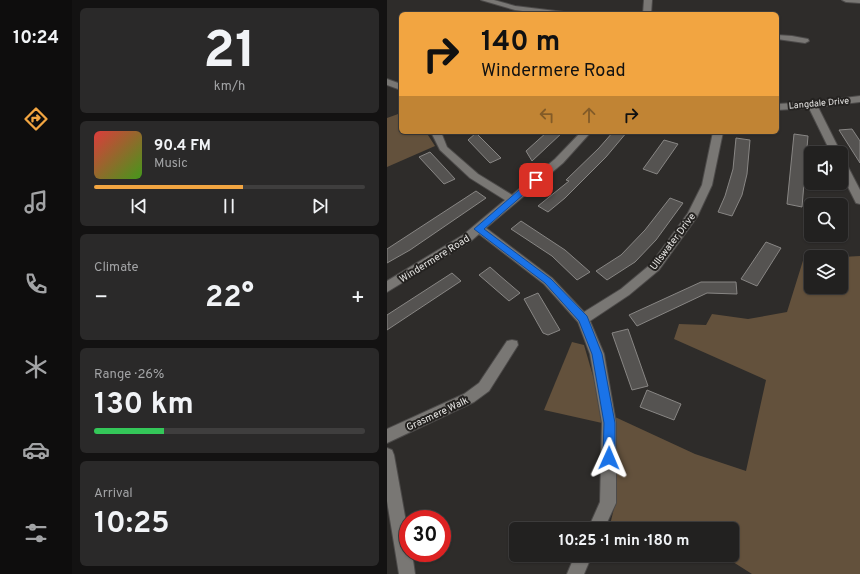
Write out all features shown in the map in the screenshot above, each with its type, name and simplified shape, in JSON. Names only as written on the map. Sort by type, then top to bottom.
[{"type":"street","points":[[485,0],[515,8],[548,12]]},
{"type":"street","points":[[647,12],[648,0]]},
{"type":"street","points":[[846,0],[860,1]]},
{"type":"street","points":[[511,12],[515,8]]},
{"type":"street","points":[[779,37],[805,41]]},
{"type":"street","points":[[387,82],[399,86]]},
{"type":"street","name":"Langdale Drive","points":[[779,106],[812,105],[860,100]]},
{"type":"street","points":[[812,105],[832,146]]},
{"type":"street","points":[[437,134],[443,148],[473,176],[513,200]]},
{"type":"street","name":"Windermere Road","points":[[387,287],[467,238],[479,229],[559,161],[584,134]]},
{"type":"street","name":"Ullswater Drive","points":[[583,319],[625,292],[655,267],[693,214],[707,185],[718,134]]},
{"type":"street","points":[[848,177],[860,200]]},
{"type":"street","points":[[479,229],[548,281],[583,319],[597,354],[609,423],[608,503],[599,522]]},
{"type":"street","name":"Grasmere Walk","points":[[387,436],[469,398],[484,388],[512,345]]},
{"type":"street","points":[[387,455],[407,574]]},
{"type":"street","points":[[575,574],[581,562]]},
{"type":"shaded area","points":[[399,114],[399,134],[427,134],[435,146],[387,167],[387,118]]},
{"type":"shaded area","points":[[860,256],[860,574],[752,574],[733,562],[739,562],[739,522],[611,522],[616,500],[615,417],[695,454],[746,471],[766,380],[674,339],[679,324],[706,325],[712,314],[748,319],[787,312],[804,257],[804,294],[848,294],[848,257]]},
{"type":"shaded area","points":[[572,342],[584,345],[600,400],[602,423],[544,410]]},
{"type":"building","points":[[852,129],[860,141],[860,163],[839,130]]},
{"type":"building","points":[[477,134],[501,158],[490,163],[468,140]]},
{"type":"building","points":[[545,134],[561,134],[532,161],[526,151]]},
{"type":"building","points":[[611,134],[625,134],[606,157],[565,198],[548,212],[538,206],[569,181],[566,180]]},
{"type":"building","points":[[794,134],[808,136],[807,146],[804,146],[804,183],[802,207],[787,204]]},
{"type":"building","points":[[736,138],[750,140],[747,174],[742,195],[732,216],[718,212],[725,196],[733,169]]},
{"type":"building","points":[[664,140],[678,144],[657,174],[643,169]]},
{"type":"building","points":[[430,152],[455,179],[444,184],[419,157]]},
{"type":"building","points":[[476,191],[486,198],[410,250],[387,263],[387,249]]},
{"type":"building","points":[[670,198],[683,203],[656,240],[635,262],[607,280],[596,271],[621,255],[645,230]]},
{"type":"building","points":[[521,221],[565,250],[590,272],[577,280],[552,256],[511,229]]},
{"type":"building","points":[[766,242],[781,248],[757,286],[741,279]]},
{"type":"building","points":[[490,267],[520,293],[509,301],[479,275]]},
{"type":"building","points":[[452,273],[461,281],[387,330],[387,315]]},
{"type":"building","points":[[701,282],[736,282],[737,294],[707,293],[637,326],[629,315]]},
{"type":"building","points":[[538,293],[560,330],[548,335],[543,333],[524,299]]},
{"type":"building","points":[[628,329],[648,386],[632,390],[612,333]]},
{"type":"building","points":[[647,390],[681,404],[674,420],[640,407]]},
{"type":"route","points":[[536,180],[479,229],[548,281],[583,319],[597,354],[609,423],[609,458]]}]
